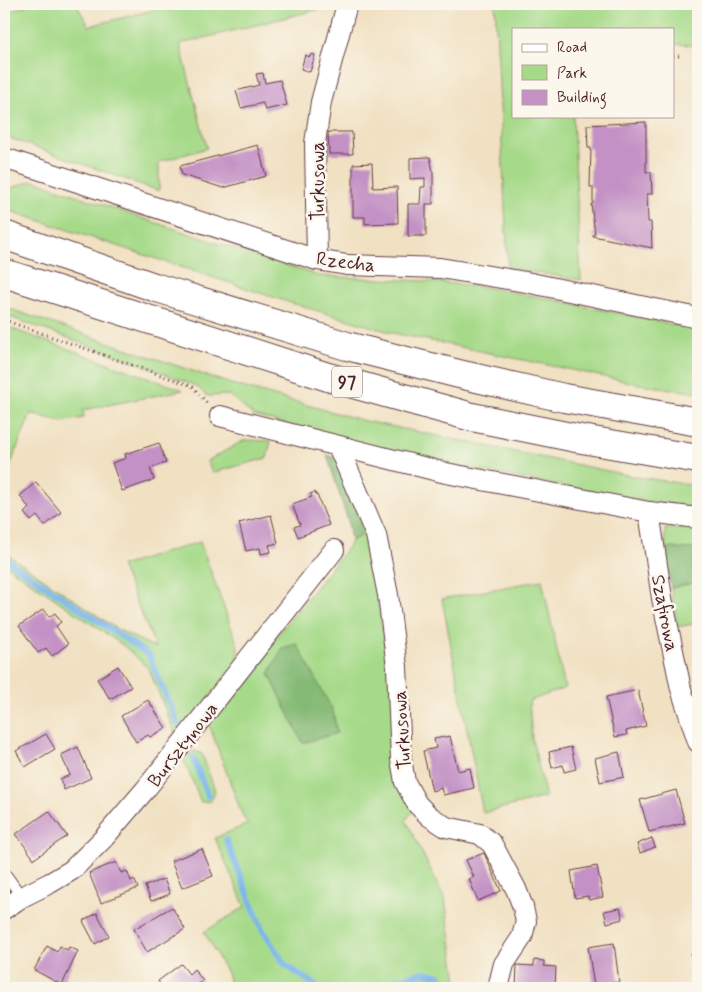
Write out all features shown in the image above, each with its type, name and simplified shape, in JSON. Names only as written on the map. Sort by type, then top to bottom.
[{"type":"main road","name":"97","points":[[4,235],[154,287],[347,346],[564,398],[698,422]]},
{"type":"main road","name":"97","points":[[4,273],[328,377],[472,416],[586,440],[698,459]]},
{"type":"street","name":"Turkusowa","points":[[317,260],[315,144],[321,102],[347,4]]},
{"type":"street","name":"Rzecha","points":[[4,158],[317,260],[347,265],[440,268],[526,282],[698,318]]},
{"type":"street","points":[[220,416],[446,473],[649,512],[698,518]]},
{"type":"street","name":"Turkusowa","points":[[338,446],[376,535],[390,612],[397,667],[401,759],[405,782],[417,804],[428,816],[446,827],[480,834],[492,844],[516,889],[523,907],[526,922],[522,937],[504,964],[498,988]]},
{"type":"street","name":"Szafirowa","points":[[649,512],[662,598],[675,662],[698,742]]},
{"type":"street","name":"Bursztynowa","points":[[4,910],[22,897],[72,870],[102,838],[145,790],[334,550]]},
{"type":"lane","points":[[4,872],[22,897]]},
{"type":"path","points":[[674,56],[680,56]]},
{"type":"path","points":[[4,320],[192,386],[220,416]]},
{"type":"green space","points":[[29,4],[76,4],[89,26],[178,4],[329,4],[328,7],[180,44],[207,148],[159,162],[159,191],[4,136],[4,14]]},
{"type":"green space","points":[[495,4],[692,4],[695,45],[674,44],[674,28],[512,28],[512,118],[573,118],[581,280],[508,268]]},
{"type":"green space","points":[[30,181],[36,181],[138,217],[319,276],[424,281],[477,286],[545,298],[698,330],[698,393],[639,384],[393,333],[288,302],[4,209],[4,187],[9,189]]},
{"type":"green space","points":[[4,307],[231,384],[365,421],[632,476],[698,486],[698,509],[643,501],[417,459],[254,416],[229,395],[207,396],[196,386],[4,315]]},
{"type":"green space","points":[[4,326],[183,390],[83,410],[84,418],[61,422],[31,413],[4,481]]},
{"type":"green space","points":[[245,440],[271,441],[267,458],[212,473],[207,461]]},
{"type":"green space","points":[[327,455],[339,459],[367,532],[351,541],[348,521]]},
{"type":"green space","points":[[685,527],[698,529],[698,549],[665,548],[665,529]]},
{"type":"green space","points":[[367,532],[412,812],[406,820],[445,899],[458,988],[454,988],[441,979],[418,978],[385,988],[231,988],[227,973],[204,932],[245,907],[215,838],[248,824],[243,817],[208,722],[351,541]]},
{"type":"green space","points":[[200,542],[238,646],[238,663],[176,736],[149,669],[124,646],[4,564],[4,552],[117,629],[156,648],[121,566]]},
{"type":"green space","points":[[665,548],[698,549],[698,582],[671,588]]},
{"type":"green space","points":[[542,580],[565,688],[529,701],[532,739],[546,797],[483,813],[442,599]]},
{"type":"green space","points":[[698,582],[698,623],[677,627],[671,588]]},
{"type":"green space","points":[[297,644],[333,711],[337,733],[303,743],[269,674],[282,648]]},
{"type":"green space","points":[[194,751],[202,754],[215,791],[211,801],[201,802],[183,758]]},
{"type":"building","points":[[311,54],[315,55],[310,72],[301,69],[305,55],[310,57]]},
{"type":"building","points":[[263,73],[265,83],[280,80],[287,105],[265,110],[263,103],[241,108],[236,91],[259,85],[256,74]]},
{"type":"building","points":[[646,122],[646,172],[651,172],[652,194],[647,194],[648,222],[651,222],[652,248],[593,236],[595,234],[591,204],[593,204],[593,187],[590,187],[591,148],[588,148],[587,125]]},
{"type":"building","points":[[328,132],[352,132],[353,154],[329,154]]},
{"type":"building","points":[[258,145],[266,176],[223,188],[182,175],[180,166]]},
{"type":"building","points":[[430,157],[433,172],[433,204],[426,204],[426,236],[408,236],[408,204],[420,204],[421,187],[425,187],[425,178],[410,179],[410,158]]},
{"type":"building","points":[[372,163],[373,188],[397,187],[398,223],[365,224],[365,217],[353,217],[353,164]]},
{"type":"building","points":[[159,443],[166,463],[150,468],[154,480],[122,491],[112,463],[126,458],[125,454]]},
{"type":"building","points":[[36,482],[61,512],[45,526],[37,516],[31,521],[24,513],[29,508],[20,496]]},
{"type":"building","points":[[315,492],[329,525],[298,537],[294,527],[300,525],[292,504],[312,497],[310,494]]},
{"type":"building","points":[[271,515],[278,543],[269,545],[271,552],[261,554],[260,548],[246,551],[239,523]]},
{"type":"building","points":[[44,609],[49,617],[55,613],[61,622],[56,626],[68,644],[52,656],[46,648],[38,653],[19,626]]},
{"type":"building","points":[[118,666],[131,687],[110,699],[97,679]]},
{"type":"building","points":[[638,690],[646,726],[626,731],[627,735],[615,737],[606,697]]},
{"type":"building","points":[[148,700],[166,728],[136,742],[121,716]]},
{"type":"building","points":[[46,734],[55,749],[25,767],[16,751]]},
{"type":"building","points":[[450,736],[458,771],[470,768],[474,788],[443,795],[441,788],[432,791],[423,751],[436,748],[434,739]]},
{"type":"building","points":[[78,747],[91,778],[64,790],[60,779],[70,775],[61,755]]},
{"type":"building","points":[[571,747],[576,769],[564,772],[563,765],[552,768],[549,752]]},
{"type":"building","points":[[619,752],[624,777],[600,782],[595,758]]},
{"type":"building","points":[[676,790],[685,823],[649,832],[640,800]]},
{"type":"building","points":[[49,811],[67,836],[34,859],[16,834]]},
{"type":"building","points":[[652,838],[655,847],[640,853],[637,844]]},
{"type":"building","points":[[202,849],[213,876],[182,888],[171,861]]},
{"type":"building","points":[[484,853],[501,891],[478,901],[469,879],[474,877],[466,860]]},
{"type":"building","points":[[116,862],[121,873],[127,871],[131,881],[134,879],[138,888],[101,903],[89,873]]},
{"type":"building","points":[[597,866],[603,897],[589,900],[588,896],[575,898],[571,871]]},
{"type":"building","points":[[164,879],[170,894],[151,901],[145,886]]},
{"type":"building","points":[[172,907],[185,929],[147,952],[134,929]]},
{"type":"building","points":[[620,908],[623,919],[607,923],[604,911]]},
{"type":"building","points":[[97,913],[109,936],[95,944],[83,921]]},
{"type":"building","points":[[614,943],[619,982],[594,986],[588,947]]},
{"type":"building","points":[[47,946],[57,952],[60,946],[67,950],[69,947],[78,951],[62,985],[34,970]]},
{"type":"building","points":[[698,952],[698,977],[691,954]]},
{"type":"building","points":[[534,960],[544,961],[544,966],[556,967],[555,988],[516,988],[517,965],[534,966]]},
{"type":"building","points":[[181,964],[189,974],[194,969],[203,981],[192,988],[163,988],[158,981]]},
{"type":"waterway","points":[[4,558],[149,655],[178,724]]},
{"type":"waterway","points":[[193,758],[208,796]]},
{"type":"waterway","points":[[226,840],[262,929],[285,965],[320,988]]},
{"type":"waterway","points":[[367,988],[424,972],[439,976],[452,988]]}]
